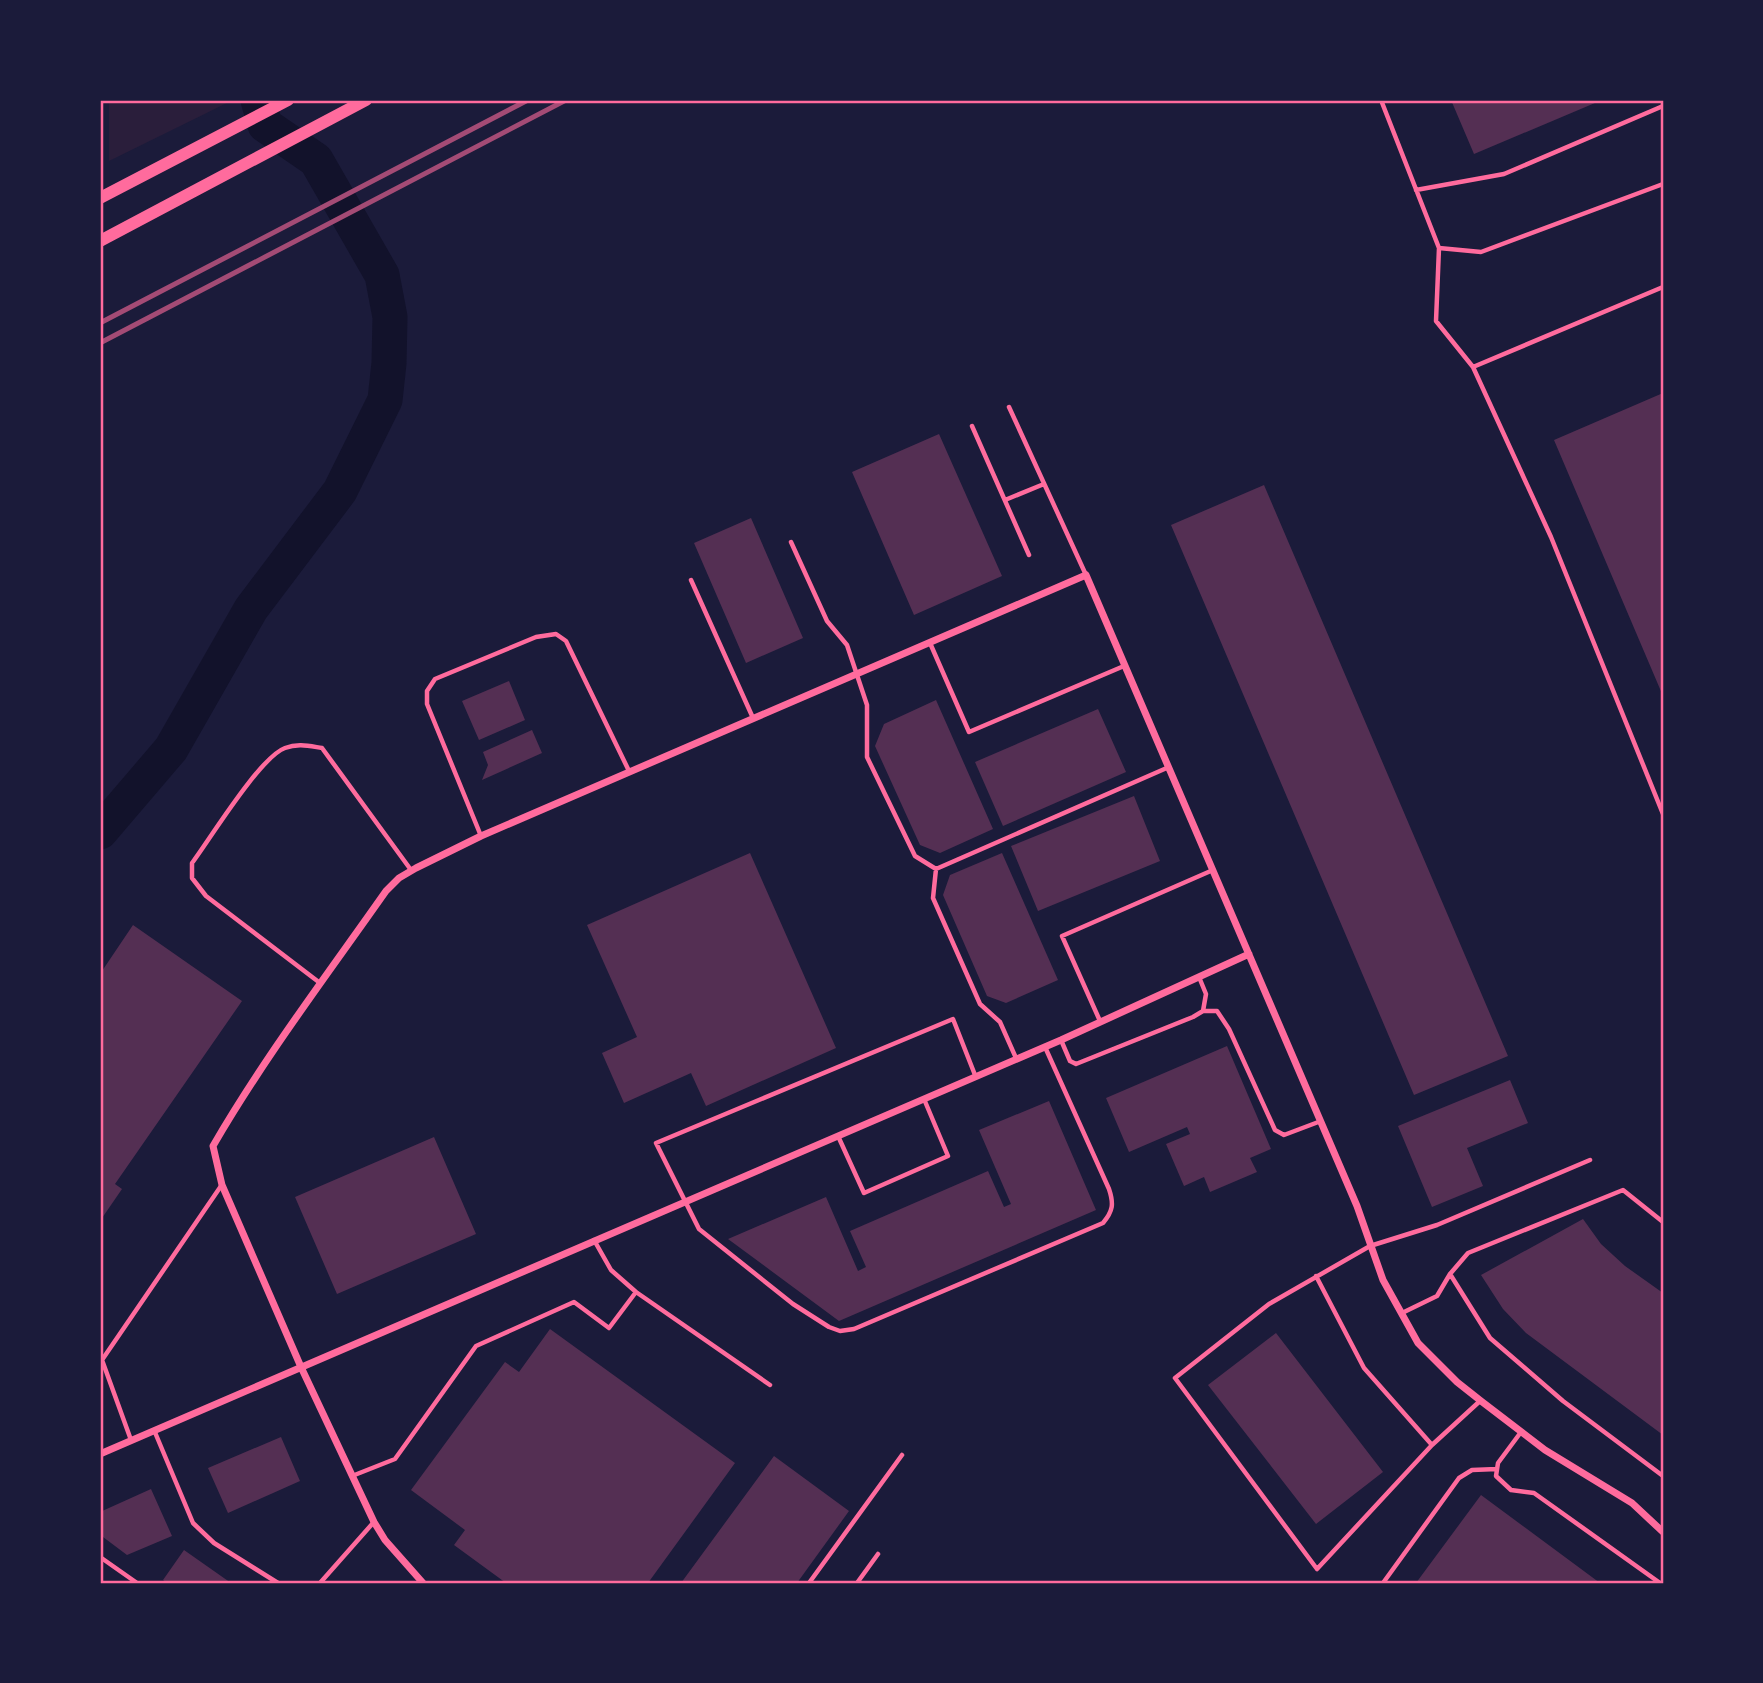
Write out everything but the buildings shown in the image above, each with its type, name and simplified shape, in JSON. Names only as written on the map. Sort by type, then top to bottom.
[{"type":"main road","points":[[100,198],[288,100]]},
{"type":"main road","points":[[100,241],[366,100]]},
{"type":"street","points":[[422,1583],[385,1540],[351,1477],[300,1367],[222,1185],[213,1146],[228,1120],[386,891],[411,870],[481,836],[1086,575],[1357,1206],[1383,1280],[1418,1343],[1480,1401],[1545,1450],[1632,1503],[1663,1532]]},
{"type":"street","points":[[100,1454],[1061,1040],[1249,954]]},
{"type":"lane","points":[[1381,100],[1439,248],[1436,321],[1473,367],[1551,537],[1663,814]]},
{"type":"lane","points":[[1416,190],[1504,174],[1663,106]]},
{"type":"lane","points":[[1439,248],[1481,252],[1663,184]]},
{"type":"lane","points":[[1473,367],[1663,286]]},
{"type":"lane","points":[[1009,407],[1086,575]]},
{"type":"lane","points":[[972,426],[1029,555]]},
{"type":"lane","points":[[1005,500],[1044,484]]},
{"type":"lane","points":[[791,542],[827,621],[847,645],[867,705],[867,757],[915,856],[936,869]]},
{"type":"lane","points":[[691,580],[753,719]]},
{"type":"lane","points":[[481,836],[428,704],[427,691],[435,679],[536,637],[556,634],[566,641],[629,772]]},
{"type":"lane","points":[[930,643],[969,732],[1125,665]]},
{"type":"lane","points":[[321,984],[205,896],[192,878],[192,863],[257,772],[281,749],[300,744],[322,748],[411,870]]},
{"type":"lane","points":[[936,869],[1168,767]]},
{"type":"lane","points":[[936,869],[933,898],[980,1004],[1000,1022],[1016,1058]]},
{"type":"lane","points":[[1100,1021],[1062,936],[1213,870]]},
{"type":"lane","points":[[1199,977],[1206,994],[1203,1011]]},
{"type":"lane","points":[[1061,1040],[1070,1061],[1076,1065],[1203,1011],[1217,1011],[1230,1029],[1275,1130],[1284,1135],[1321,1121]]},
{"type":"lane","points":[[975,1075],[953,1019],[656,1143],[699,1230],[793,1304],[829,1327],[841,1331],[874,1321],[1103,1223],[1112,1213],[1112,1200],[1045,1046]]},
{"type":"lane","points":[[838,1136],[864,1193],[948,1156],[923,1098]]},
{"type":"lane","points":[[1480,1401],[1432,1445],[1317,1569],[1175,1378],[1269,1304],[1370,1246],[1437,1224],[1590,1160]]},
{"type":"lane","points":[[131,1440],[102,1360],[222,1185]]},
{"type":"lane","points":[[1402,1313],[1437,1296],[1450,1273],[1468,1254],[1623,1190],[1663,1222]]},
{"type":"lane","points":[[594,1240],[611,1270],[636,1292],[769,1385]]},
{"type":"lane","points":[[1450,1273],[1490,1338],[1563,1401],[1663,1476]]},
{"type":"lane","points":[[1316,1276],[1364,1368],[1432,1445]]},
{"type":"lane","points":[[351,1477],[395,1459],[476,1346],[575,1302],[609,1328],[636,1292]]},
{"type":"lane","points":[[154,1430],[193,1523],[214,1543],[278,1583]]},
{"type":"lane","points":[[1521,1432],[1498,1463],[1496,1476],[1511,1490],[1534,1493],[1660,1583]]},
{"type":"lane","points":[[809,1583],[902,1455]]},
{"type":"lane","points":[[1383,1583],[1459,1478],[1472,1470],[1497,1469]]},
{"type":"lane","points":[[320,1583],[374,1522]]},
{"type":"lane","points":[[858,1583],[878,1554]]},
{"type":"lane","points":[[100,1557],[137,1583]]},
{"type":"shaded area","points":[[109,100],[233,100],[109,161]]},
{"type":"waterway","points":[[100,832],[171,749],[251,609],[340,491],[385,400],[390,317],[382,275],[316,160],[265,125],[258,100]]},
{"type":"railway","points":[[100,323],[528,100]]},
{"type":"railway","points":[[100,343],[566,100]]}]
